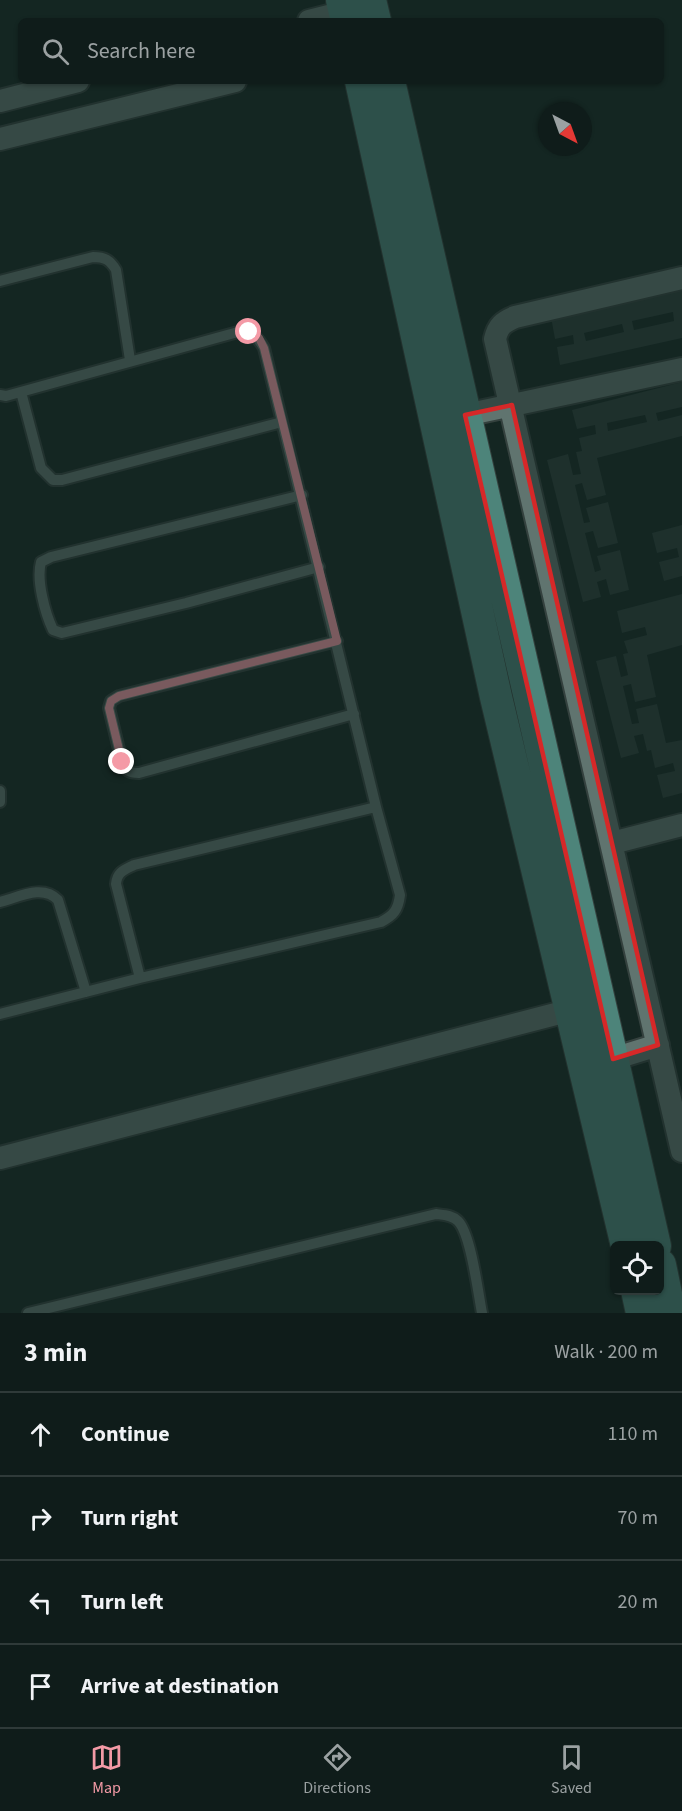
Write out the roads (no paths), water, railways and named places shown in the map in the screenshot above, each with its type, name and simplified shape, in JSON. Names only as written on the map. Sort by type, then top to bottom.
[{"type":"street","points":[[322,18],[358,10]]},
{"type":"street","points":[[0,101],[66,84]]},
{"type":"street","points":[[0,139],[223,84]]},
{"type":"street","points":[[362,84],[493,685],[571,1010],[599,1064],[654,1241]]},
{"type":"street","points":[[390,84],[465,415],[599,1064],[626,1241]]},
{"type":"street","points":[[682,278],[515,317],[505,321],[497,328],[495,339],[682,1151]]},
{"type":"street","points":[[465,415],[682,369]]},
{"type":"street","points":[[612,843],[682,825]]},
{"type":"street","points":[[0,1158],[571,1010]]},
{"type":"street","points":[[599,1064],[658,1045]]},
{"type":"street","points":[[664,1284],[670,1313]]},
{"type":"street","points":[[638,1295],[642,1313]]},
{"type":"lane","points":[[0,280],[93,257],[103,257],[116,270],[130,360]]},
{"type":"lane","points":[[0,395],[6,396],[238,332],[249,332],[259,338],[264,348],[302,495],[376,807],[400,895],[398,908],[392,916],[381,922],[140,978],[0,1014]]},
{"type":"lane","points":[[21,392],[41,468],[52,480],[62,480],[282,422]]},
{"type":"lane","points":[[302,495],[51,557],[41,562],[39,579],[50,623],[53,630],[62,633],[319,567]]},
{"type":"lane","points":[[337,641],[119,696],[111,701],[109,708],[125,770],[139,774],[354,714]]},
{"type":"lane","points":[[0,791],[0,802]]},
{"type":"lane","points":[[140,978],[116,884],[117,877],[123,870],[134,865],[376,807]]},
{"type":"lane","points":[[0,902],[42,891],[52,893],[58,900],[86,992]]},
{"type":"lane","points":[[28,1313],[436,1214],[449,1216],[458,1221],[464,1230],[482,1313]]}]
